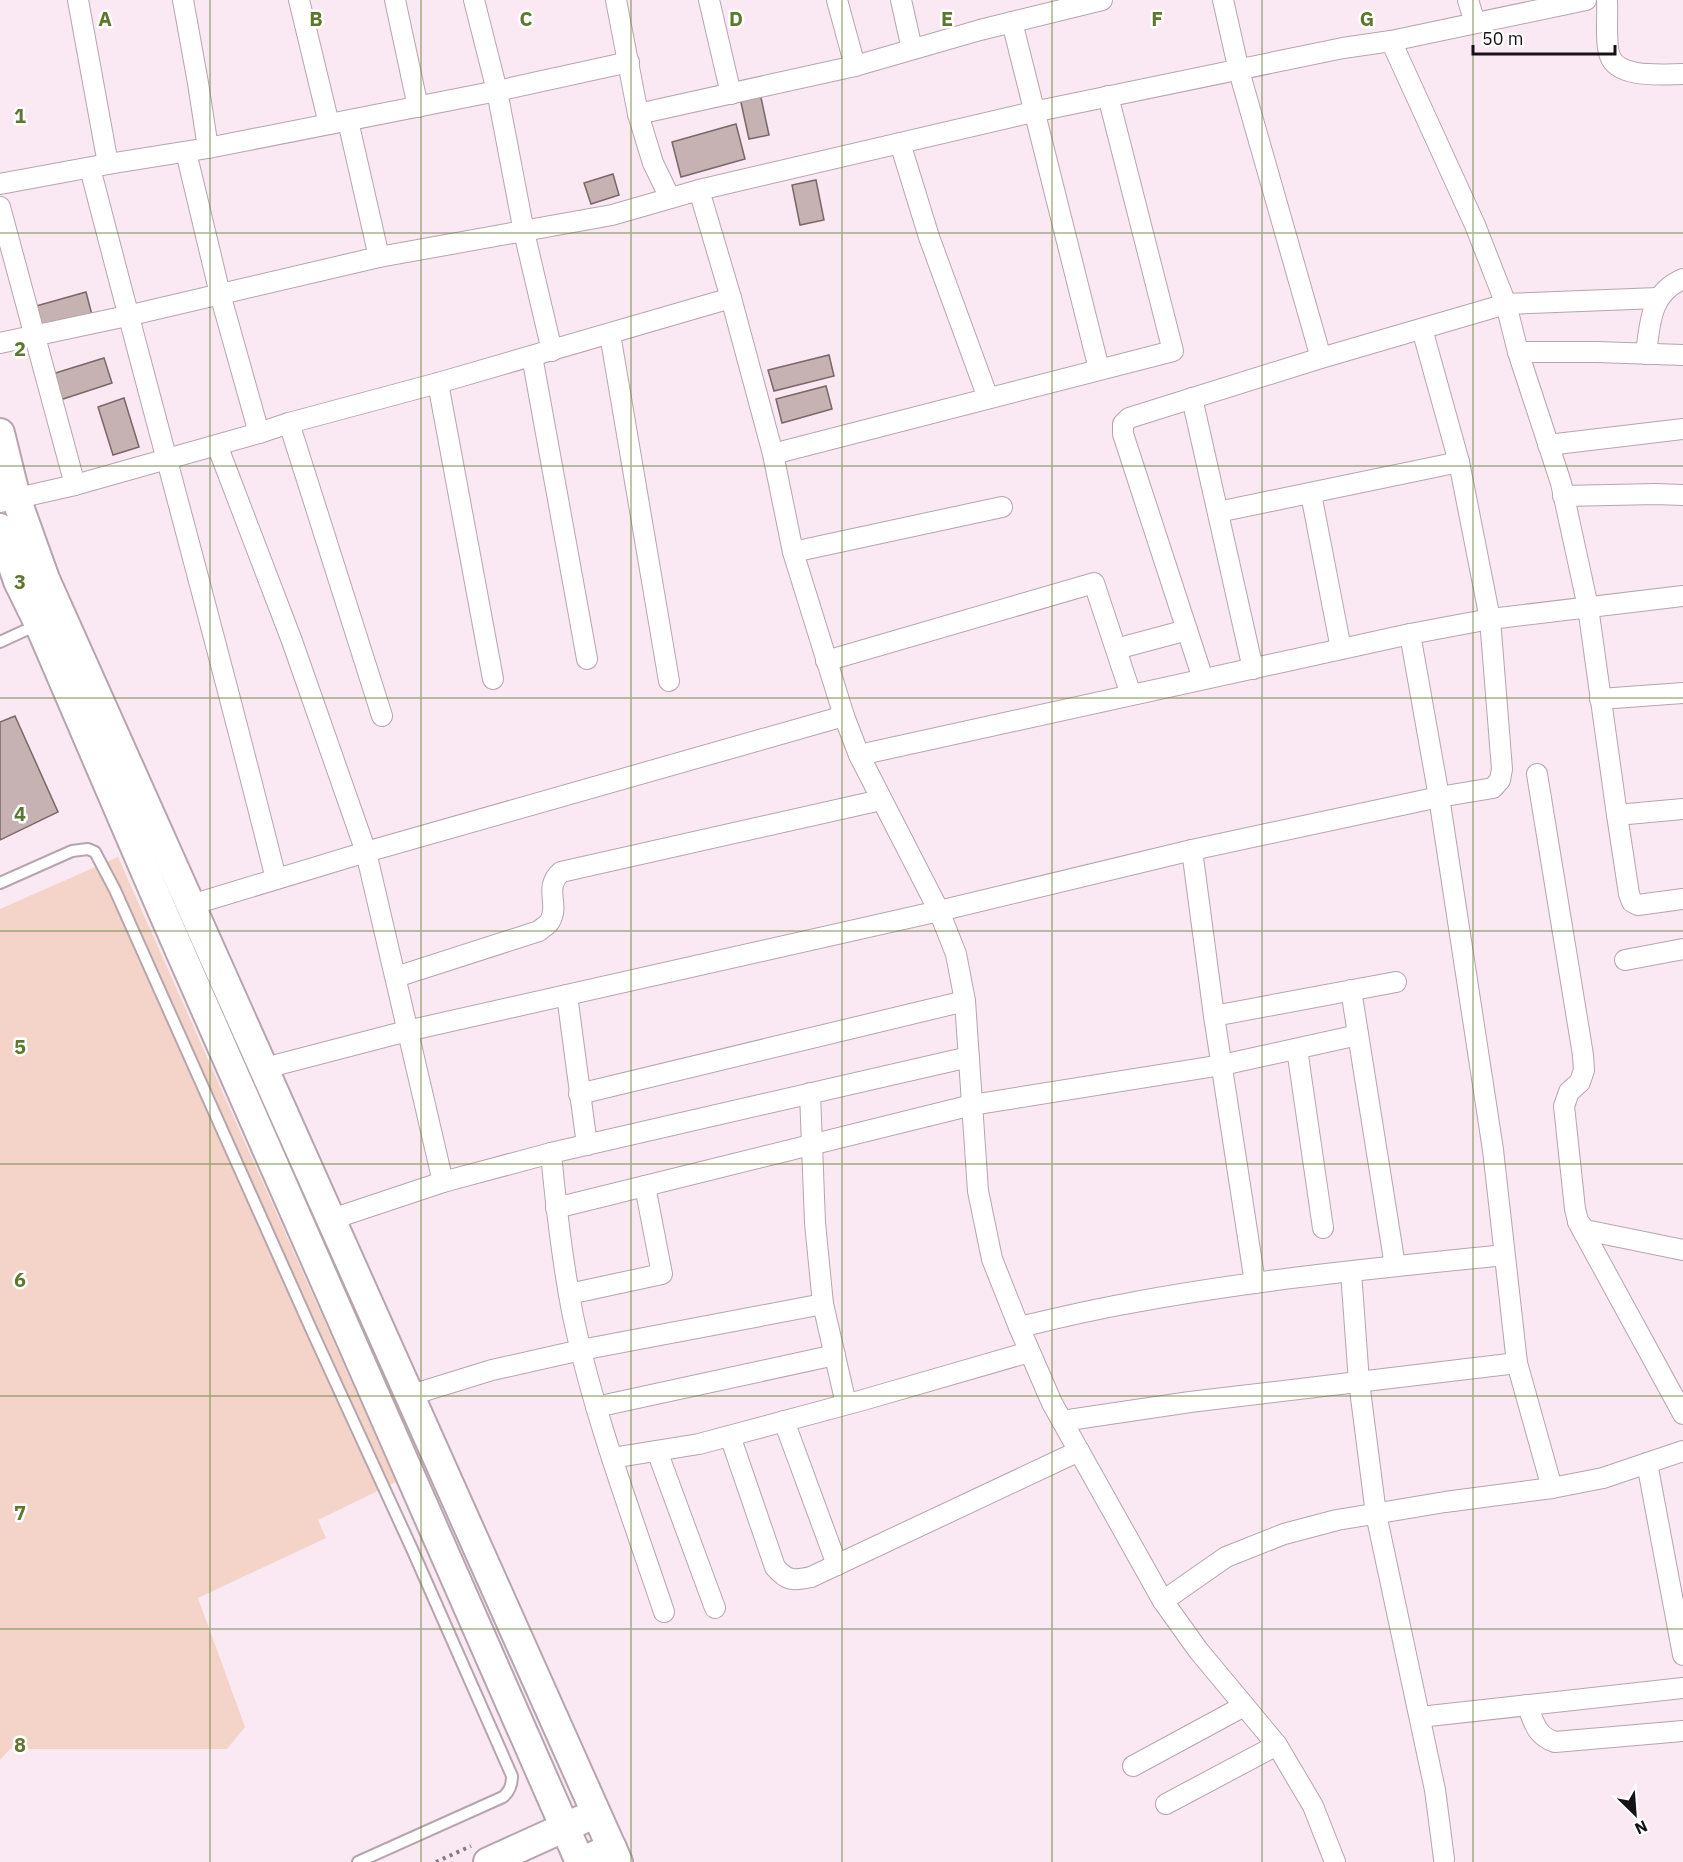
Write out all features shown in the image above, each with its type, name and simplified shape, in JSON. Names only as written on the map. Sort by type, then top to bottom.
[{"type":"street","points":[[78,0],[99,166],[128,316],[219,653],[276,879]]},
{"type":"street","points":[[183,0],[208,148]]},
{"type":"street","points":[[299,0],[379,257]]},
{"type":"street","points":[[395,0],[418,107]]},
{"type":"street","points":[[474,0],[497,91],[524,232],[552,351]]},
{"type":"street","points":[[616,0],[638,114],[653,163],[670,198]]},
{"type":"street","points":[[709,0],[731,94]]},
{"type":"street","points":[[837,0],[855,66]]},
{"type":"street","points":[[901,0],[912,49]]},
{"type":"street","points":[[638,114],[855,66],[1012,22],[1102,0]]},
{"type":"street","points":[[1223,0],[1239,71],[1321,358]]},
{"type":"street","points":[[1468,0],[1475,23]]},
{"type":"street","points":[[0,343],[128,316],[379,257],[612,215],[699,190],[1033,112],[1586,0]]},
{"type":"street","points":[[1607,0],[1609,54],[1613,63],[1621,70],[1633,73],[1683,74]]},
{"type":"street","points":[[1012,22],[1099,369]]},
{"type":"street","points":[[1391,41],[1475,225],[1506,304],[1518,352],[1561,483],[1588,607],[1629,894],[1632,902],[1638,905],[1683,900]]},
{"type":"street","points":[[0,184],[339,123],[629,62]]},
{"type":"street","points":[[773,454],[1173,351],[1108,96]]},
{"type":"street","points":[[900,143],[929,237],[988,398]]},
{"type":"street","points":[[186,152],[220,294],[259,433]]},
{"type":"street","points":[[699,190],[773,454],[793,552],[844,716],[858,755],[939,911],[956,954],[965,1001],[978,1191],[992,1259],[1029,1352],[1062,1421],[1163,1601],[1198,1650],[1278,1745],[1313,1806],[1335,1862]]},
{"type":"street","points":[[0,207],[75,485]]},
{"type":"street","points":[[1646,354],[1650,318],[1658,298],[1673,283],[1683,279]]},
{"type":"street","points":[[8,500],[75,485],[289,423],[552,351],[731,298]]},
{"type":"street","points":[[1203,679],[1123,434],[1123,424],[1129,418],[1321,358],[1506,304],[1658,298]]},
{"type":"street","points":[[264,1068],[407,1031],[939,911],[1192,850],[1439,796],[1493,788],[1500,780],[1502,769],[1490,619],[1459,462],[1422,329]]},
{"type":"street","points":[[610,334],[669,681]]},
{"type":"street","points":[[1518,352],[1683,355]]},
{"type":"street","points":[[532,356],[587,659]]},
{"type":"street","points":[[438,383],[493,679]]},
{"type":"street","points":[[1192,398],[1253,669]]},
{"type":"street","points":[[289,423],[382,716]]},
{"type":"street","points":[[1548,445],[1683,429]]},
{"type":"street","points":[[0,433],[8,500],[411,1395],[615,1855],[580,1862],[165,917],[39,624],[18,581],[0,528]]},
{"type":"street","points":[[217,445],[300,663],[366,852],[443,1182]]},
{"type":"street","points":[[1218,512],[1459,462]]},
{"type":"street","points":[[1311,494],[1341,649]]},
{"type":"street","points":[[1563,496],[1683,495]]},
{"type":"street","points":[[793,552],[1002,507]]},
{"type":"street","points":[[826,661],[1094,583],[1131,695]]},
{"type":"street","points":[[858,755],[1410,634],[1490,619],[1683,596]]},
{"type":"street","points":[[1116,649],[1187,630]]},
{"type":"street","points":[[1410,634],[1439,796],[1493,1150],[1517,1363],[1552,1488]]},
{"type":"street","points":[[1600,699],[1683,693]]},
{"type":"street","points":[[191,905],[366,852],[844,716]]},
{"type":"street","points":[[1537,774],[1583,1055],[1584,1070],[1580,1082],[1569,1092],[1564,1106],[1575,1209],[1578,1221],[1683,1414]]},
{"type":"street","points":[[396,977],[539,931],[549,923],[553,911],[551,888],[554,878],[561,872],[881,800]]},
{"type":"street","points":[[1617,815],[1683,809]]},
{"type":"street","points":[[1192,850],[1214,1016],[1255,1283]]},
{"type":"street","points":[[1625,960],[1683,949]]},
{"type":"street","points":[[1214,1016],[1396,982]]},
{"type":"street","points":[[1351,990],[1395,1266]]},
{"type":"street","points":[[567,995],[586,1145]]},
{"type":"street","points":[[579,1094],[965,1001]]},
{"type":"street","points":[[556,1208],[972,1105],[1222,1065],[1358,1035]]},
{"type":"street","points":[[1297,1048],[1323,1228]]},
{"type":"street","points":[[332,1219],[443,1182],[586,1145],[969,1057]]},
{"type":"street","points":[[810,1093],[815,1223],[823,1304],[846,1404]]},
{"type":"street","points":[[551,1154],[556,1208],[569,1294],[581,1350],[612,1458],[664,1612]]},
{"type":"street","points":[[569,1294],[662,1274],[645,1186]]},
{"type":"street","points":[[1578,1221],[1585,1230],[1683,1250]]},
{"type":"street","points":[[1019,1327],[1125,1304],[1255,1283],[1504,1255]]},
{"type":"street","points":[[1351,1272],[1359,1382],[1376,1514],[1435,1790],[1444,1859]]},
{"type":"street","points":[[411,1395],[492,1370],[581,1350],[823,1304]]},
{"type":"street","points":[[612,1458],[699,1444],[1029,1352]]},
{"type":"street","points":[[597,1407],[835,1355]]},
{"type":"street","points":[[1062,1421],[1190,1402],[1517,1363]]},
{"type":"street","points":[[784,1421],[837,1565]]},
{"type":"street","points":[[730,1436],[775,1567],[784,1577],[797,1580],[811,1577],[1079,1451]]},
{"type":"street","points":[[657,1451],[715,1608]]},
{"type":"street","points":[[1163,1601],[1226,1557],[1284,1534],[1337,1520],[1445,1502],[1552,1488],[1603,1478],[1683,1451]]},
{"type":"street","points":[[1647,1463],[1683,1655]]},
{"type":"street","points":[[1420,1717],[1683,1688]]},
{"type":"street","points":[[1527,1705],[1537,1730],[1545,1739],[1555,1742],[1683,1731]]},
{"type":"street","points":[[1133,1766],[1244,1706]]},
{"type":"street","points":[[1166,1803],[1278,1745]]},
{"type":"street","points":[[488,1862],[597,1814]]},
{"type":"lane","points":[[0,642],[39,624]]},
{"type":"lane","points":[[0,883],[72,851],[88,849],[95,852],[115,890],[512,1776],[512,1784],[508,1793],[503,1797],[358,1862]]},
{"type":"shaded area","points":[[118,857],[396,1482],[318,1520],[326,1538],[198,1598],[245,1727],[227,1749],[10,1749],[0,1760],[0,909]]},
{"type":"building","points":[[760,93],[769,135],[749,139],[740,98]]},
{"type":"building","points":[[736,124],[745,159],[681,177],[672,142]]},
{"type":"building","points":[[613,174],[619,195],[591,204],[584,183]]},
{"type":"building","points":[[816,180],[824,220],[800,225],[792,185]]},
{"type":"building","points":[[86,292],[92,315],[35,331],[29,308]]},
{"type":"building","points":[[829,355],[834,376],[774,391],[768,370]]},
{"type":"building","points":[[104,358],[112,383],[57,401],[49,375]]},
{"type":"building","points":[[826,386],[832,409],[782,423],[776,399]]},
{"type":"building","points":[[124,398],[139,447],[113,455],[98,407]]},
{"type":"building","points":[[15,716],[58,812],[0,840],[0,722]]}]
